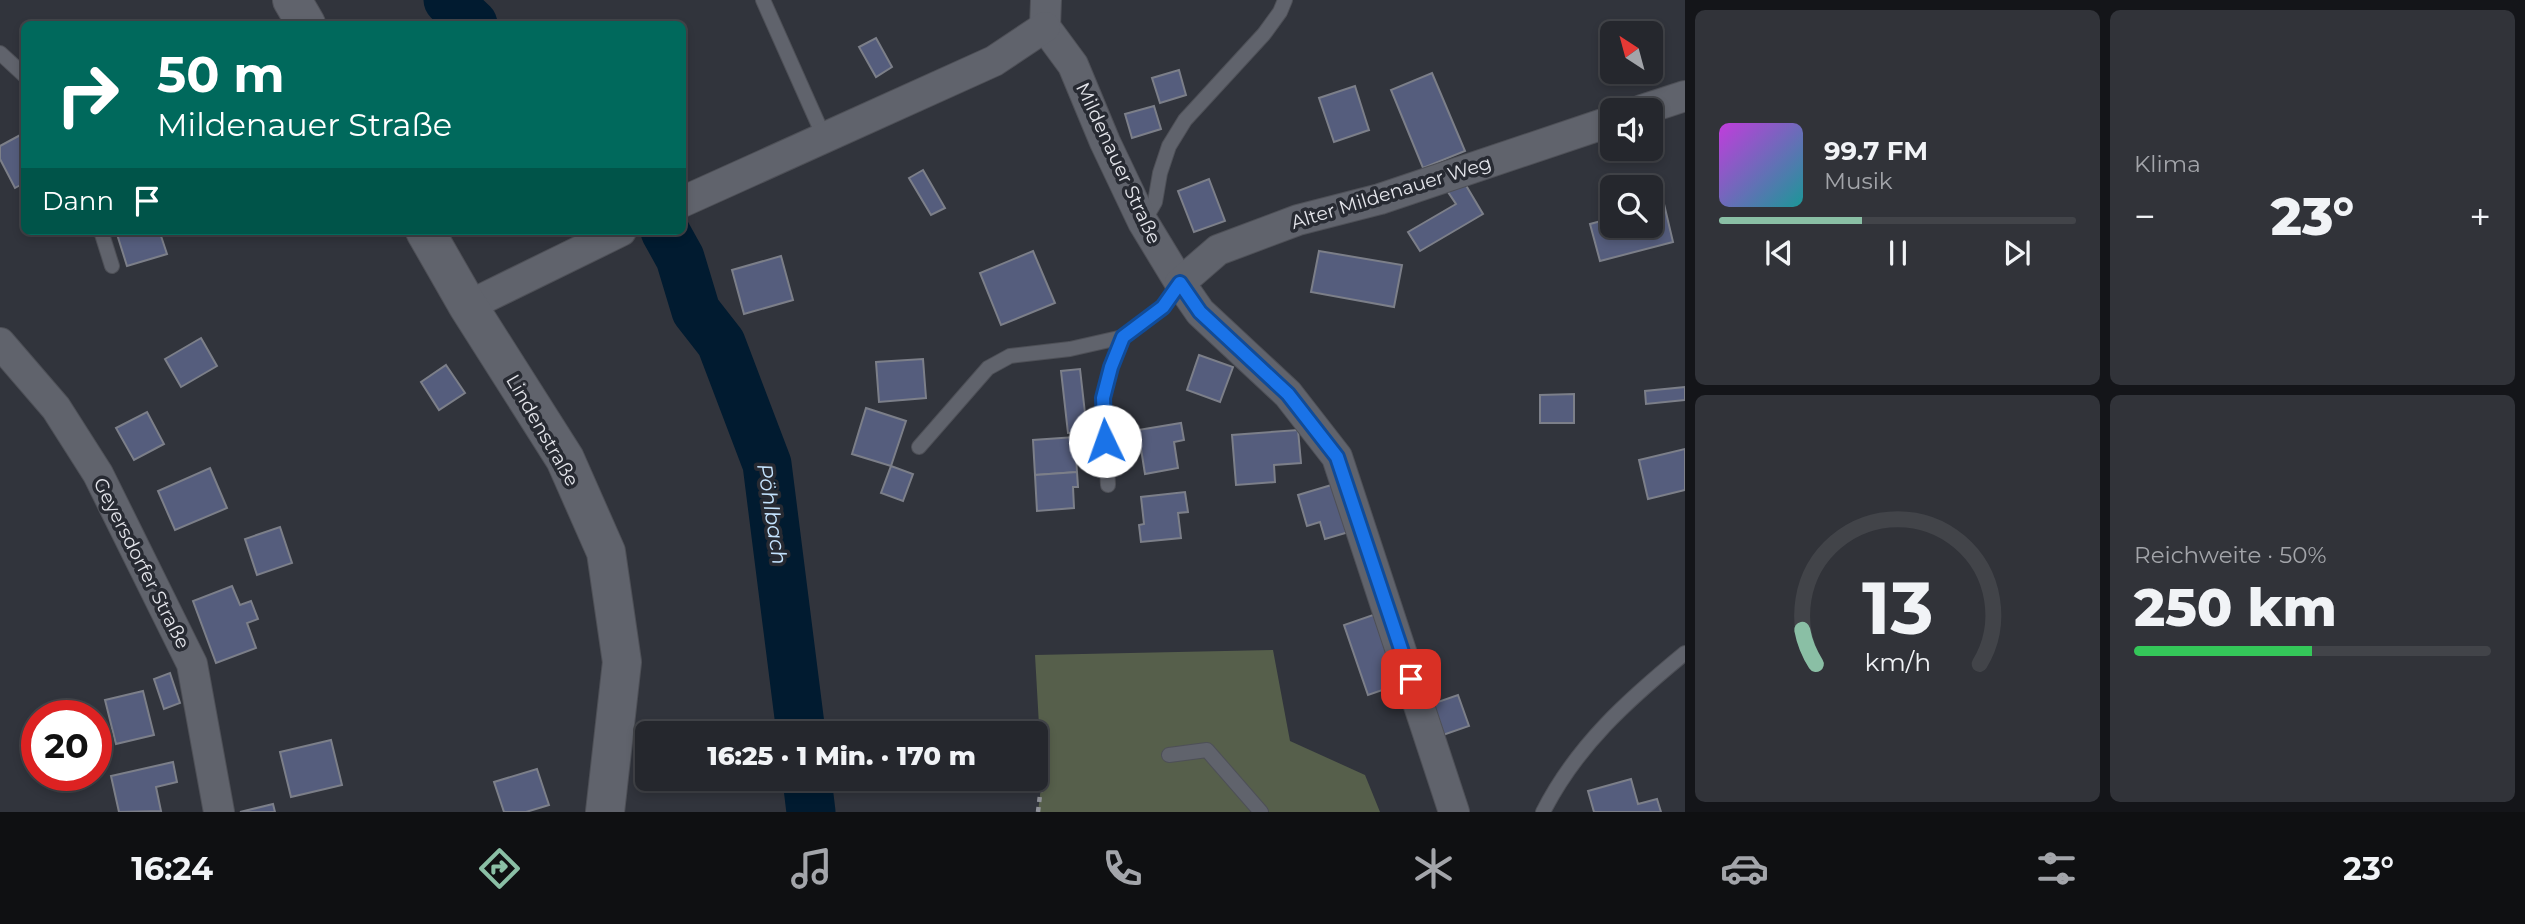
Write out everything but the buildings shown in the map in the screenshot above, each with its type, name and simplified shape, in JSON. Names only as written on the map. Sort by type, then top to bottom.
[{"type":"main road","points":[[292,0],[304,21]]},
{"type":"main road","name":"Lindenstraße","points":[[427,235],[468,306],[565,459],[606,552],[622,662],[605,812]]},
{"type":"street","name":"Mildenauer Straße","points":[[690,199],[994,61],[1046,14],[1073,65],[1105,142],[1143,222],[1180,283],[1200,312],[1288,394],[1337,457],[1454,812]]},
{"type":"street","points":[[1663,103],[1685,96]]},
{"type":"street","name":"Alter Mildenauer Weg","points":[[1180,283],[1218,250],[1286,224],[1380,199],[1600,125]]},
{"type":"street","points":[[468,306],[612,235]]},
{"type":"street","name":"Geyersdorfer Straße","points":[[0,343],[56,408],[98,474],[192,664],[219,812]]},
{"type":"lane","points":[[763,0],[824,136]]},
{"type":"lane","points":[[1143,222],[1155,202],[1160,173],[1169,146],[1185,120],[1264,34],[1285,0]]},
{"type":"lane","points":[[0,53],[21,72]]},
{"type":"lane","points":[[102,235],[112,266]]},
{"type":"lane","points":[[919,447],[988,368],[1010,356],[1070,349],[1123,337],[1163,307],[1180,283]]},
{"type":"lane","points":[[1108,485],[1103,398],[1123,337]]},
{"type":"lane","points":[[1543,812],[1560,780],[1604,725],[1685,653]]},
{"type":"lane","points":[[1169,755],[1207,750],[1261,812]]},
{"type":"path","points":[[1038,812],[1040,791]]},
{"type":"green space","points":[[1273,650],[1290,741],[1365,775],[1380,812],[1038,812],[1040,791],[1048,791],[1048,721],[1039,721],[1035,655]]},
{"type":"waterway","name":"Pöhlbach","points":[[448,0],[470,21]]},
{"type":"waterway","name":"Pöhlbach","points":[[667,235],[680,258],[696,311],[721,343],[767,464],[799,721]]},
{"type":"waterway","name":"Pöhlbach","points":[[808,791],[811,812]]},
{"type":"route","points":[[1105,441],[1103,398],[1123,337],[1163,307],[1180,283],[1200,312],[1288,394],[1337,457],[1411,679]]}]
